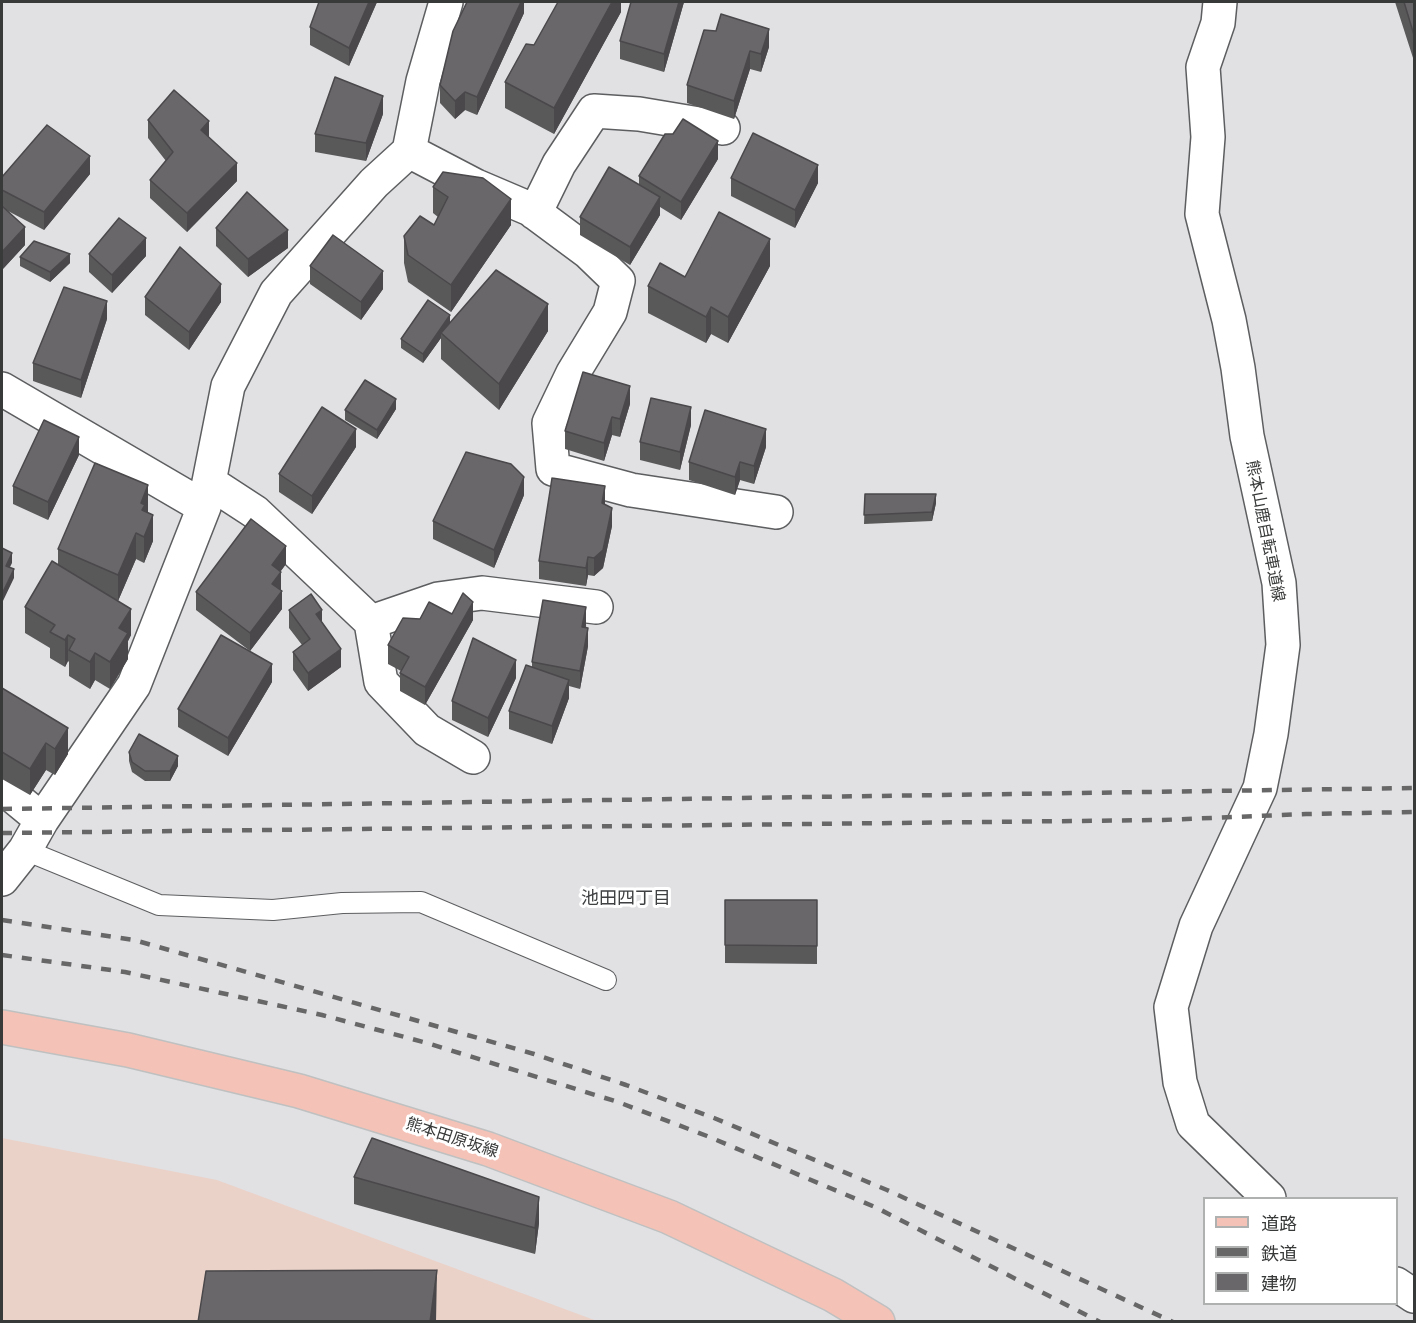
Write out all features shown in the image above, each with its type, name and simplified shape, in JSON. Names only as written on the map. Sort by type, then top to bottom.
[{"type":"main road","name":"熊本田原坂線","points":[[2,1027],[128,1050],[299,1091],[488,1149],[669,1217],[833,1295],[878,1322]]},
{"type":"street","points":[[2,879],[25,850],[42,820],[134,685],[207,494],[228,386],[276,293],[374,183],[409,151],[423,81],[446,2]]},
{"type":"street","name":"熊本山鹿自転車道線","points":[[1220,2],[1218,23],[1203,67],[1208,136],[1202,214],[1229,320],[1247,436],[1279,584],[1283,645],[1271,734],[1260,788],[1196,926],[1171,1007],[1180,1082],[1193,1124],[1268,1197]]},
{"type":"street","points":[[536,213],[559,164],[594,111],[639,114],[723,128]]},
{"type":"street","points":[[409,151],[476,186],[530,209],[588,252],[618,281],[610,312],[573,373],[549,423],[553,469],[631,490],[776,512]]},
{"type":"street","points":[[2,389],[207,494],[255,512],[370,622],[381,682],[427,730],[473,757]]},
{"type":"street","points":[[370,622],[438,599],[482,593],[596,607]]},
{"type":"street","points":[[2,788],[42,820]]},
{"type":"street","points":[[1398,1285],[1414,1296]]},
{"type":"lane","points":[[25,850],[159,904],[273,910],[342,903],[421,902],[606,980]]},
{"type":"shaded area","points":[[2,1138],[217,1180],[597,1321],[2,1321]]},
{"type":"building","points":[[319,2],[369,2],[349,48],[310,27]]},
{"type":"building","points":[[467,2],[521,2],[477,97],[465,92],[455,101],[440,85],[453,31]]},
{"type":"building","points":[[558,2],[612,2],[554,108],[505,82],[526,44],[534,45]]},
{"type":"building","points":[[631,2],[679,2],[664,54],[620,41]]},
{"type":"building","points":[[1404,2],[1414,2],[1414,35]]},
{"type":"building","points":[[721,14],[769,29],[761,54],[750,51],[734,101],[687,85],[704,30],[716,31]]},
{"type":"building","points":[[335,77],[383,96],[366,143],[315,134]]},
{"type":"building","points":[[174,90],[209,121],[201,130],[237,163],[187,213],[150,180],[173,152],[148,120]]},
{"type":"building","points":[[683,119],[718,141],[681,202],[639,176],[665,134],[673,134]]},
{"type":"building","points":[[47,125],[90,156],[44,212],[2,190],[2,177]]},
{"type":"building","points":[[753,133],[818,165],[795,210],[731,178]]},
{"type":"building","points":[[609,167],[660,197],[630,247],[580,217]]},
{"type":"building","points":[[443,172],[483,178],[511,199],[451,285],[408,255],[404,236],[420,216],[434,225],[448,197],[433,187]]},
{"type":"building","points":[[247,192],[288,230],[248,259],[216,228]]},
{"type":"building","points":[[2,206],[25,227],[2,252]]},
{"type":"building","points":[[719,212],[770,239],[728,317],[711,307],[706,317],[648,286],[660,263],[685,277]]},
{"type":"building","points":[[119,218],[146,238],[112,275],[89,254]]},
{"type":"building","points":[[333,235],[383,271],[361,302],[310,266]]},
{"type":"building","points":[[34,241],[70,254],[50,272],[20,257]]},
{"type":"building","points":[[180,247],[221,284],[189,332],[145,297]]},
{"type":"building","points":[[496,270],[548,304],[499,384],[441,333]]},
{"type":"building","points":[[64,287],[107,301],[81,380],[33,363]]},
{"type":"building","points":[[428,300],[450,315],[423,354],[401,339]]},
{"type":"building","points":[[583,372],[630,386],[620,419],[612,417],[604,443],[565,431]]},
{"type":"building","points":[[365,380],[396,399],[377,430],[345,410]]},
{"type":"building","points":[[651,398],[691,407],[680,452],[640,442]]},
{"type":"building","points":[[322,407],[356,429],[312,496],[279,474]]},
{"type":"building","points":[[705,410],[766,429],[754,466],[740,462],[735,477],[689,462]]},
{"type":"building","points":[[44,420],[79,437],[48,502],[13,486]]},
{"type":"building","points":[[466,452],[511,464],[524,477],[494,550],[433,521]]},
{"type":"building","points":[[95,463],[148,485],[141,503],[145,505],[142,510],[153,515],[144,537],[136,533],[118,575],[58,549]]},
{"type":"building","points":[[552,478],[605,486],[602,503],[612,508],[603,550],[594,558],[588,557],[586,568],[539,561]]},
{"type":"building","points":[[865,494],[936,494],[932,512],[864,515]]},
{"type":"building","points":[[251,519],[286,546],[272,565],[281,572],[272,584],[282,591],[250,633],[196,592]]},
{"type":"building","points":[[2,548],[12,553],[6,566],[14,569],[2,594]]},
{"type":"building","points":[[52,561],[131,609],[119,628],[128,633],[110,662],[95,653],[90,662],[69,650],[75,639],[68,635],[65,640],[50,632],[55,625],[25,607]]},
{"type":"building","points":[[463,593],[473,602],[425,687],[400,673],[409,657],[388,645],[403,618],[420,619],[429,602],[452,614]]},
{"type":"building","points":[[311,594],[322,610],[316,614],[341,649],[308,673],[293,652],[310,639],[289,610]]},
{"type":"building","points":[[543,600],[586,607],[582,627],[588,628],[580,671],[532,662]]},
{"type":"building","points":[[221,635],[272,664],[228,738],[178,709]]},
{"type":"building","points":[[473,638],[516,660],[488,718],[452,701]]},
{"type":"building","points":[[526,665],[569,680],[552,726],[509,711]]},
{"type":"building","points":[[2,688],[68,728],[55,749],[46,743],[30,769],[2,752]]},
{"type":"building","points":[[139,734],[178,756],[170,771],[145,771],[132,762],[129,752]]},
{"type":"building","points":[[725,900],[817,900],[817,946],[725,945]]},
{"type":"building","points":[[372,1138],[539,1197],[535,1228],[354,1177]]},
{"type":"building","points":[[437,1270],[430,1322],[198,1322],[206,1271]]},
{"type":"railway","points":[[2,809],[1414,788]]},
{"type":"railway","points":[[2,833],[1163,820],[1414,812]]},
{"type":"railway","points":[[2,920],[134,940],[534,1054],[626,1085],[714,1118],[887,1190],[1173,1322]]},
{"type":"railway","points":[[2,955],[125,972],[322,1015],[427,1043],[618,1102],[707,1136],[875,1207],[1100,1322]]},
{"type":"district","name":"池田四丁目","points":[[626,899]]}]
